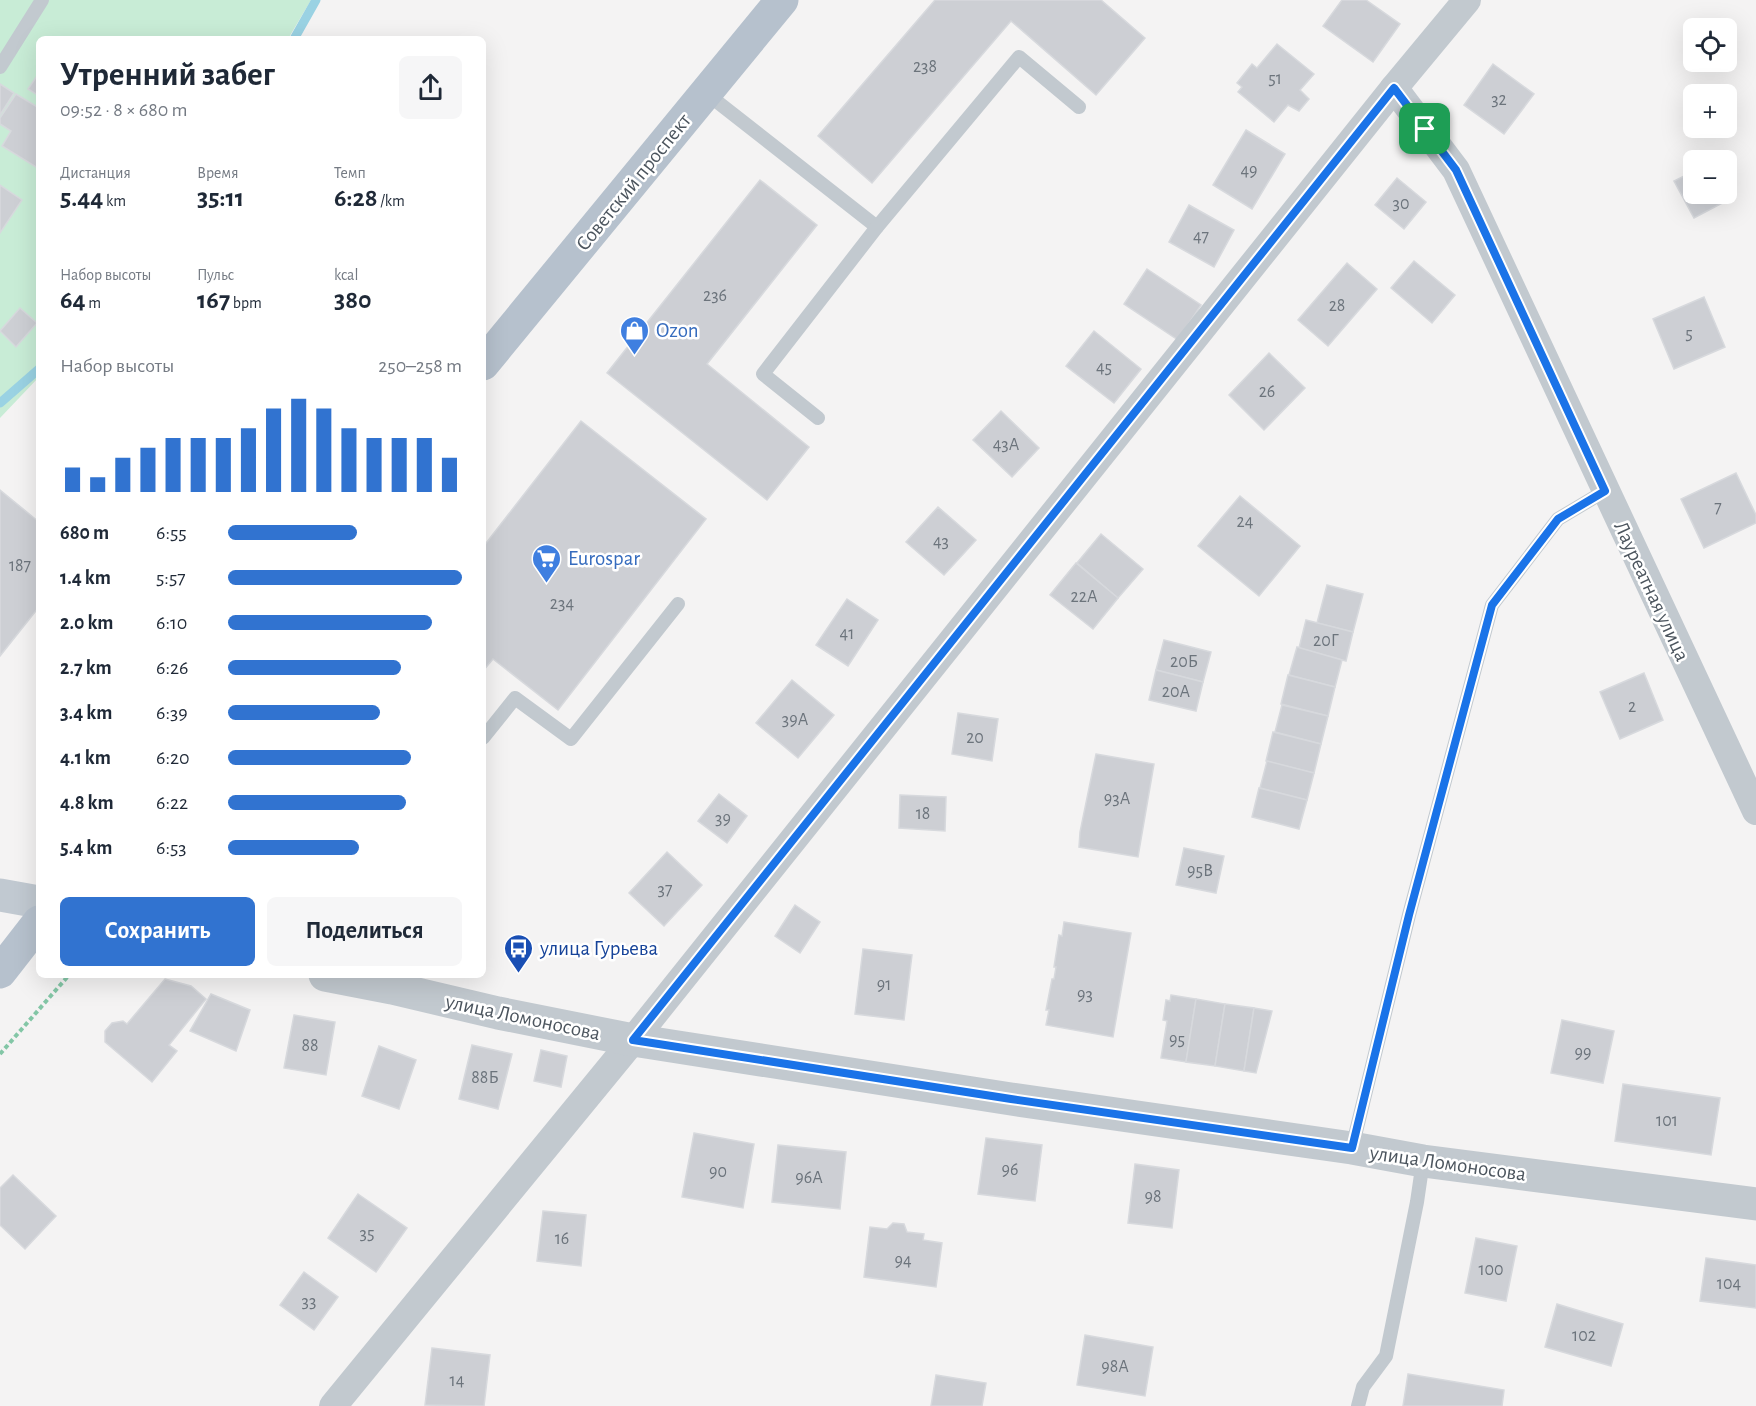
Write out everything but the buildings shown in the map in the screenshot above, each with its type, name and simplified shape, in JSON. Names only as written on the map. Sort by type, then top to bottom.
[{"type":"main road","name":"Советский проспект","points":[[486,360],[782,0]]},
{"type":"main road","points":[[0,895],[36,901]]},
{"type":"main road","points":[[0,972],[36,926]]},
{"type":"street","points":[[333,1406],[633,1040],[1394,88],[1467,0]]},
{"type":"street","name":"Лауреатная улица","points":[[1394,88],[1456,170],[1756,811]]},
{"type":"street","name":"улица Ломоносова","points":[[340,978],[633,1040],[1011,1099],[1352,1148],[1423,1161],[1756,1204]]},
{"type":"lane","points":[[0,67],[42,0]]},
{"type":"lane","points":[[818,418],[763,374],[877,227],[1019,57],[1079,107]]},
{"type":"lane","points":[[706,93],[877,227]]},
{"type":"lane","points":[[1352,1148],[1409,915],[1492,605],[1558,519],[1605,491]]},
{"type":"lane","points":[[486,734],[515,698],[572,739],[678,604]]},
{"type":"lane","points":[[1358,1406],[1363,1387],[1386,1356],[1415,1213],[1423,1161]]},
{"type":"path","points":[[0,1054],[66,978]]},
{"type":"green space","points":[[0,0],[311,0],[290,36],[36,36],[36,380],[0,418]]},
{"type":"waterway","points":[[296,36],[316,0]]},
{"type":"waterway","points":[[0,403],[36,372]]},
{"type":"place","name":"Ozon","points":[[635,356]]},
{"type":"place","name":"Eurospar","points":[[547,584]]},
{"type":"place","name":"улица Гурьева","points":[[519,974]]},
{"type":"route","points":[[1394,88],[1425,129],[1456,170],[1605,491],[1558,519],[1492,605],[1409,915],[1352,1148],[1011,1099],[633,1040],[1394,88]]}]
